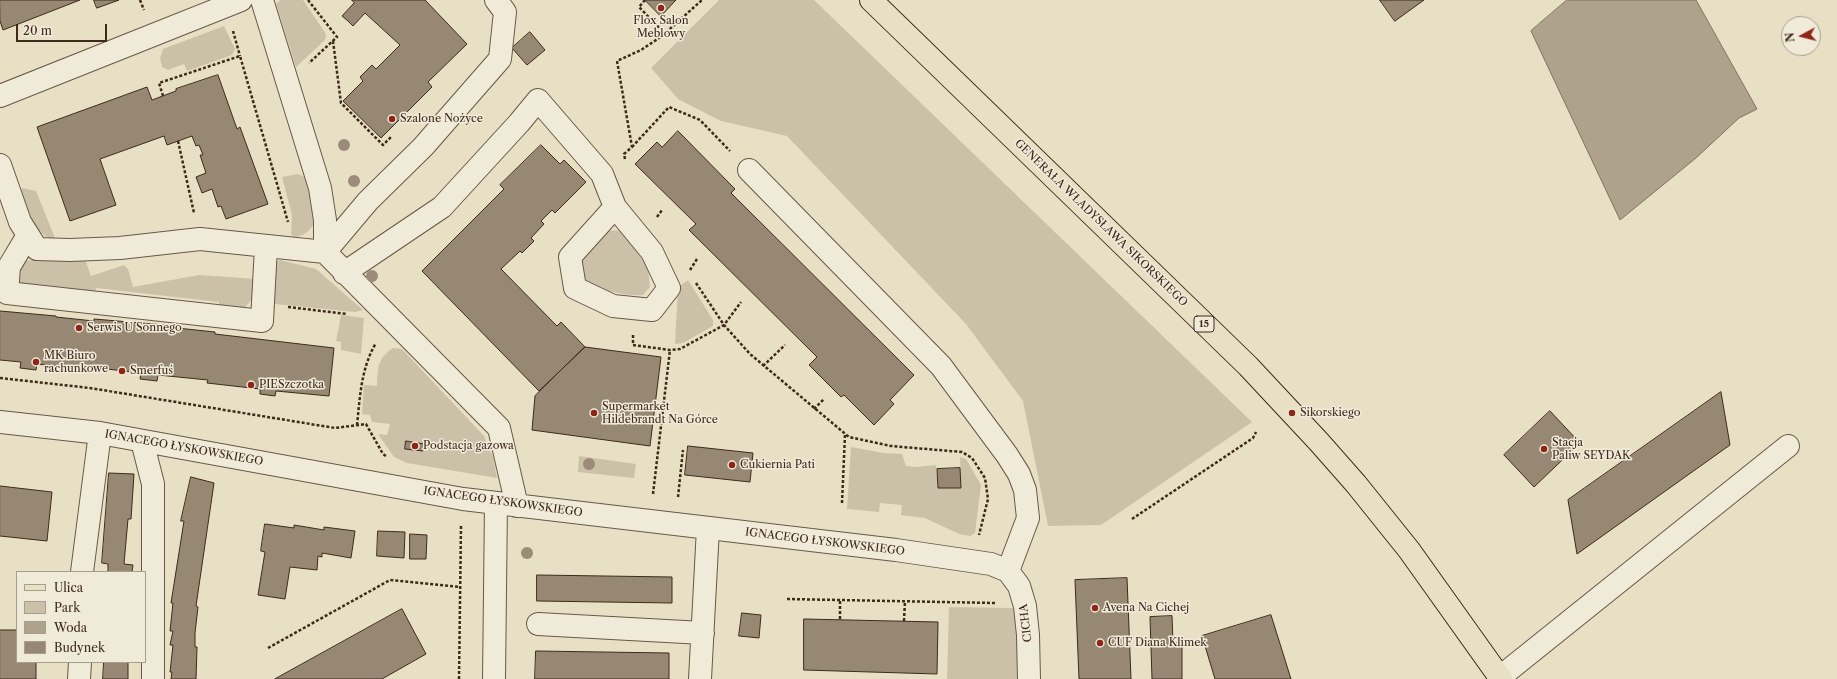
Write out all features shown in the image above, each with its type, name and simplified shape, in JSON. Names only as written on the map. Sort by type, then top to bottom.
[{"type":"main road","name":"GENERAŁA WŁADYSŁAWA SIKORSKIEGO","points":[[871,0],[1248,366],[1319,442],[1356,484],[1409,550],[1501,678]]},
{"type":"street","points":[[0,96],[241,0]]},
{"type":"street","points":[[262,0],[320,188],[325,220],[325,252],[344,273],[499,428],[507,505],[494,679]]},
{"type":"street","points":[[325,252],[368,201],[423,147],[500,59],[505,12],[496,0]]},
{"type":"street","points":[[344,273],[442,207],[519,123],[538,100],[602,174],[615,207],[652,252],[669,288],[652,310],[613,306],[576,288],[570,257],[615,207]]},
{"type":"street","points":[[0,165],[20,222],[37,249],[70,250],[120,248],[200,239],[325,252]]},
{"type":"street","points":[[749,170],[941,366],[1015,468],[1025,490],[1028,518],[1008,571]]},
{"type":"street","points":[[28,235],[9,267],[8,293],[262,321],[266,247]]},
{"type":"street","name":"IGNACEGO ŁYSKOWSKIEGO","points":[[0,422],[100,433],[463,499],[973,560],[991,564],[1008,571]]},
{"type":"street","points":[[82,571],[100,433]]},
{"type":"street","points":[[142,440],[153,484],[153,679]]},
{"type":"street","points":[[1501,678],[1788,446]]},
{"type":"street","points":[[700,679],[708,528]]},
{"type":"street","name":"CICHA","points":[[1008,571],[1019,586],[1025,606],[1028,635],[1029,679]]},
{"type":"street","points":[[538,624],[703,633]]},
{"type":"street","points":[[80,663],[80,679]]},
{"type":"path","points":[[308,0],[337,37],[311,60]]},
{"type":"path","points":[[645,0],[639,7],[665,34]]},
{"type":"path","points":[[632,147],[617,61],[641,50],[665,34],[702,0]]},
{"type":"path","points":[[333,41],[340,103],[383,145],[393,136]]},
{"type":"path","points":[[163,96],[159,83],[240,56],[288,217],[288,224]]},
{"type":"path","points":[[606,184],[626,170],[624,154],[670,107],[700,120],[749,170]]},
{"type":"path","points":[[178,141],[200,239]]},
{"type":"path","points":[[669,288],[688,272],[697,259]]},
{"type":"path","points":[[688,272],[724,325],[763,366],[849,438],[891,446],[962,452],[972,458],[985,478],[988,499],[979,536]]},
{"type":"path","points":[[635,308],[633,345],[670,350],[680,349],[724,325],[741,302]]},
{"type":"path","points":[[263,305],[353,314]]},
{"type":"path","points":[[357,425],[361,382],[371,350],[379,338]]},
{"type":"path","points":[[763,366],[785,345]]},
{"type":"path","points":[[653,495],[670,350]]},
{"type":"path","points":[[0,378],[90,388],[335,428],[366,424],[383,454],[389,458]]},
{"type":"path","points":[[814,409],[824,399]]},
{"type":"path","points":[[1132,519],[1253,438],[1256,432]]},
{"type":"path","points":[[842,503],[845,435]]},
{"type":"path","points":[[678,498],[683,450]]},
{"type":"path","points":[[459,679],[463,499]]},
{"type":"path","points":[[268,648],[390,580],[460,587]]},
{"type":"path","points":[[787,599],[1003,604]]},
{"type":"path","points":[[840,600],[840,619]]},
{"type":"path","points":[[904,621],[905,601]]},
{"type":"green space","points":[[280,0],[303,0],[326,34],[325,40],[296,67],[276,4]]},
{"type":"green space","points":[[719,0],[814,0],[1252,422],[1101,525],[1048,526],[1023,401],[966,324],[787,136],[721,121],[678,99],[651,68]]},
{"type":"green space","points":[[224,26],[235,49],[232,55],[187,71],[184,64],[168,70],[162,67],[160,58],[163,49]]},
{"type":"green space","points":[[298,174],[306,178],[315,222],[311,228],[301,236],[294,237],[291,234],[292,215],[282,177]]},
{"type":"green space","points":[[23,188],[36,191],[57,243],[42,233],[33,221],[20,190]]},
{"type":"green space","points":[[622,230],[648,268],[650,287],[643,295],[624,294],[593,287],[584,280],[578,269],[576,262],[607,231]]},
{"type":"green space","points":[[45,259],[85,259],[91,276],[124,265],[128,269],[133,287],[199,275],[257,279],[257,284],[252,299],[244,308],[219,306],[219,302],[96,288],[95,292],[14,283],[23,261]]},
{"type":"green space","points":[[280,260],[316,269],[363,310],[355,312],[275,304],[271,300],[273,263]]},
{"type":"green space","points":[[688,280],[713,320],[713,326],[683,343],[675,344],[678,287]]},
{"type":"green space","points":[[341,315],[364,318],[361,354],[341,350],[341,342],[336,341]]},
{"type":"green space","points":[[393,348],[402,349],[484,436],[493,457],[497,478],[407,463],[394,457],[378,434],[387,435],[390,424],[372,422],[370,415],[362,414],[364,385],[377,386],[379,364],[384,356]]},
{"type":"green space","points":[[851,447],[884,453],[902,454],[906,466],[915,467],[936,465],[938,488],[961,488],[960,457],[966,459],[981,485],[975,533],[970,536],[959,534],[925,518],[901,515],[902,505],[880,503],[879,512],[847,509]]},
{"type":"green space","points":[[579,456],[636,464],[634,478],[578,472]]},
{"type":"green space","points":[[949,607],[1013,608],[1018,625],[1019,679],[947,679]]},
{"type":"water","points":[[1567,0],[1696,0],[1757,109],[1739,118],[1696,158],[1620,220],[1531,31]]},
{"type":"building","points":[[0,0],[80,0],[3,30],[0,21]]},
{"type":"building","points":[[94,0],[119,0],[97,8]]},
{"type":"building","points":[[352,0],[425,0],[467,44],[428,82],[432,87],[381,138],[343,101],[363,81],[360,77],[372,65],[376,69],[400,45],[365,13],[353,26],[342,16],[354,3]]},
{"type":"building","name":"Flox Salon Meblowy","points":[[645,0],[676,0],[661,16]]},
{"type":"building","points":[[1380,0],[1424,0],[1395,21]]},
{"type":"building","points":[[530,32],[545,50],[527,65],[512,48]]},
{"type":"building","points":[[218,75],[237,129],[240,127],[268,204],[226,219],[221,206],[218,207],[212,189],[202,193],[196,177],[206,173],[200,155],[203,155],[199,145],[196,146],[192,136],[167,145],[164,136],[100,159],[116,205],[70,221],[37,127],[147,87],[152,100],[176,91],[176,89]]},
{"type":"building","points":[[678,131],[735,189],[731,193],[914,375],[890,400],[894,404],[874,425],[844,395],[841,397],[809,365],[817,357],[689,230],[696,224],[635,164],[657,142],[662,147]]},
{"type":"building","points":[[541,145],[560,164],[564,160],[586,182],[555,213],[552,210],[541,221],[544,224],[531,238],[534,241],[522,253],[520,251],[501,269],[557,326],[561,322],[585,347],[539,391],[422,271],[504,189],[500,185]]},
{"type":"building","points":[[0,311],[94,321],[94,319],[177,326],[177,328],[215,332],[215,334],[334,348],[329,396],[276,391],[275,396],[260,394],[260,389],[207,383],[208,380],[158,375],[157,381],[140,379],[141,373],[90,367],[89,370],[37,364],[36,370],[20,368],[21,362],[0,360]]},
{"type":"building","name":"Supermarket Hildebrandt Na Górce","points":[[585,347],[661,357],[650,446],[532,430],[535,396]]},
{"type":"building","points":[[1721,392],[1730,445],[1577,554],[1568,500]]},
{"type":"building","points":[[1550,411],[1580,443],[1534,487],[1504,455]]},
{"type":"building","name":"Podstacja gazowa","points":[[406,441],[424,444],[423,451],[405,449]]},
{"type":"building","points":[[688,446],[753,453],[750,482],[685,475]]},
{"type":"building","points":[[960,468],[961,488],[938,488],[937,469]]},
{"type":"building","points":[[109,473],[134,474],[131,519],[128,519],[124,564],[133,565],[132,571],[108,571],[108,564],[102,563]]},
{"type":"building","points":[[191,477],[214,483],[196,606],[198,607],[195,633],[195,647],[197,647],[196,679],[171,679],[172,672],[170,672],[173,645],[170,645],[173,631],[170,631],[173,603],[171,603],[184,521],[181,521]]},
{"type":"building","points":[[0,486],[52,492],[47,541],[0,536]]},
{"type":"building","points":[[265,524],[294,528],[294,525],[324,530],[324,527],[355,531],[351,558],[322,553],[322,557],[318,556],[317,570],[290,567],[285,599],[258,595],[265,552],[261,551]]},
{"type":"building","points":[[378,531],[405,532],[404,558],[377,556]]},
{"type":"building","points":[[410,534],[427,535],[426,559],[410,559]]},
{"type":"building","points":[[537,575],[672,577],[672,603],[537,601]]},
{"type":"building","points":[[1127,578],[1131,679],[1079,679],[1075,580]]},
{"type":"building","points":[[402,609],[426,654],[382,679],[275,679]]},
{"type":"building","points":[[742,613],[761,615],[759,638],[739,636]]},
{"type":"building","points":[[1271,615],[1291,679],[1215,679],[1202,636]]},
{"type":"building","points":[[1172,616],[1173,643],[1182,643],[1182,679],[1152,679],[1150,617]]},
{"type":"building","points":[[804,619],[938,622],[937,674],[804,670]]},
{"type":"building","points":[[0,630],[16,630],[16,663],[36,663],[36,679],[0,679]]},
{"type":"building","points":[[536,651],[669,653],[669,679],[535,679]]},
{"type":"building","points":[[104,663],[128,663],[128,679],[103,679]]},
{"type":"place","name":"Flox Salon Meblowy","points":[[661,8]]},
{"type":"place","name":"Szalone Nożyce","points":[[392,119]]},
{"type":"place","name":"Serwis U Sonnego","points":[[79,328]]},
{"type":"place","name":"MK Biuro rachunkowe","points":[[36,362]]},
{"type":"place","name":"Smerfuś","points":[[122,371]]},
{"type":"place","name":"PIESzczotka","points":[[251,385]]},
{"type":"place","name":"Supermarket Hildebrandt Na Górce","points":[[594,413]]},
{"type":"place","name":"Sikorskiego","points":[[1292,413]]},
{"type":"place","name":"Podstacja gazowa","points":[[415,446]]},
{"type":"place","name":"Stacja Paliw SEYDAK","points":[[1544,449]]},
{"type":"place","name":"Cukiernia Pati","points":[[732,465]]},
{"type":"place","name":"Avena Na Cichej","points":[[1095,608]]},
{"type":"place","name":"CUF Diana Klimek","points":[[1100,643]]}]
